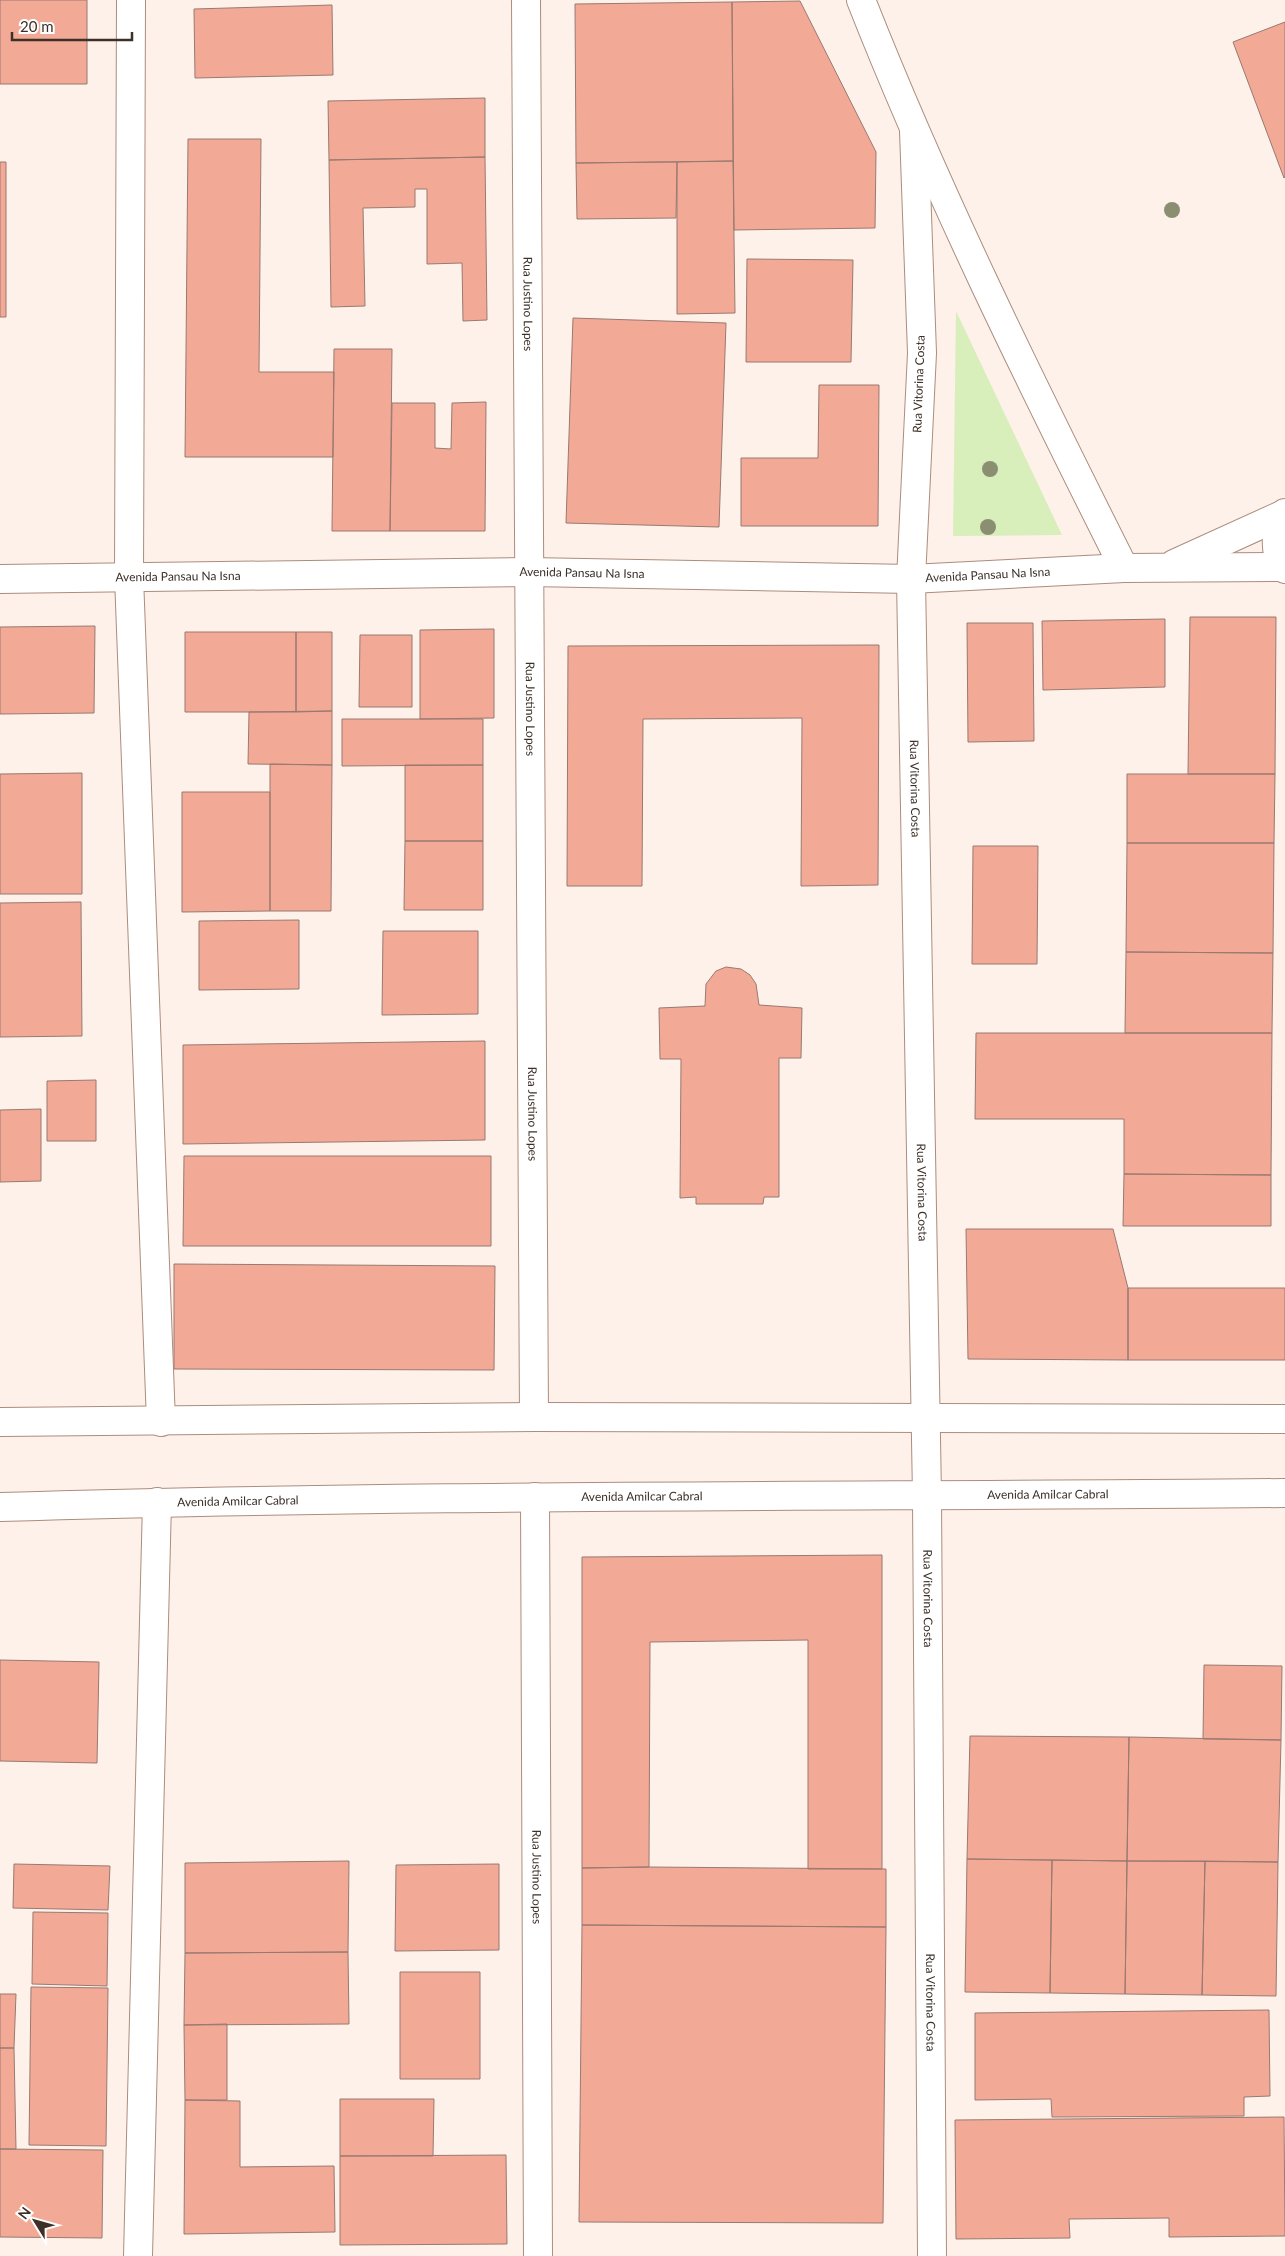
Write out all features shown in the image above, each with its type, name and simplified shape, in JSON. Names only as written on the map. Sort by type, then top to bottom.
[{"type":"street","points":[[131,0],[129,577],[160,1422]]},
{"type":"street","name":"Rua Justino Lopes","points":[[526,0],[534,1417]]},
{"type":"street","points":[[862,0],[914,131],[985,288],[1124,568]]},
{"type":"street","name":"Rua Vitorina Costa","points":[[914,131],[922,353],[911,579],[927,1496],[932,2256]]},
{"type":"street","points":[[1284,568],[1276,550],[1277,531],[1285,513]]},
{"type":"street","name":"Avenida Pansau Na Isna","points":[[1164,568],[1285,513]]},
{"type":"street","name":"Avenida Pansau Na Isna","points":[[0,579],[529,572],[911,579],[1124,568],[1284,568]]},
{"type":"street","points":[[0,1422],[534,1417],[1285,1419]]},
{"type":"street","name":"Avenida Amilcar Cabral","points":[[0,1507],[157,1502],[535,1497],[1285,1493]]},
{"type":"street","name":"Rua Justino Lopes","points":[[535,1497],[538,2256]]},
{"type":"street","points":[[138,2256],[157,1502]]},
{"type":"green space","points":[[956,311],[1062,535],[953,536]]},
{"type":"building","points":[[0,0],[87,0],[87,84],[0,84]]},
{"type":"building","points":[[800,1],[876,152],[875,228],[734,230],[732,2]]},
{"type":"building","points":[[732,2],[733,161],[576,163],[575,4]]},
{"type":"building","points":[[332,5],[333,75],[195,78],[194,9]]},
{"type":"building","points":[[1285,22],[1285,177],[1284,178],[1233,42]]},
{"type":"building","points":[[485,98],[485,157],[329,160],[328,101]]},
{"type":"building","points":[[188,139],[261,139],[259,372],[334,372],[333,457],[185,457]]},
{"type":"building","points":[[485,157],[487,320],[463,321],[462,263],[427,264],[427,189],[415,189],[415,207],[363,208],[365,306],[331,307],[329,160]]},
{"type":"building","points":[[733,161],[735,313],[677,314],[677,162]]},
{"type":"building","points":[[0,162],[6,162],[6,317],[0,317]]},
{"type":"building","points":[[677,162],[676,218],[577,219],[576,163]]},
{"type":"building","points":[[747,259],[853,260],[851,362],[746,362]]},
{"type":"building","points":[[573,318],[726,323],[719,527],[566,523]]},
{"type":"building","points":[[334,349],[392,349],[390,531],[332,531]]},
{"type":"building","points":[[819,385],[879,385],[878,526],[741,526],[741,458],[818,458]]},
{"type":"building","points":[[486,402],[485,531],[390,531],[392,403],[435,403],[435,448],[451,449],[452,403]]},
{"type":"building","points":[[1190,617],[1276,617],[1275,774],[1188,774]]},
{"type":"building","points":[[1165,619],[1165,687],[1043,690],[1042,621]]},
{"type":"building","points":[[967,623],[1033,623],[1034,741],[968,742]]},
{"type":"building","points":[[95,626],[94,713],[0,714],[0,627]]},
{"type":"building","points":[[494,629],[494,718],[420,719],[420,630]]},
{"type":"building","points":[[185,632],[296,632],[296,712],[185,712]]},
{"type":"building","points":[[296,632],[332,632],[332,711],[296,712]]},
{"type":"building","points":[[360,635],[412,635],[412,707],[359,707]]},
{"type":"building","points":[[879,645],[878,885],[801,886],[802,718],[643,719],[642,886],[567,886],[568,646]]},
{"type":"building","points":[[332,711],[332,765],[248,764],[249,712]]},
{"type":"building","points":[[342,719],[483,719],[483,765],[342,766]]},
{"type":"building","points":[[270,764],[332,765],[331,911],[270,911]]},
{"type":"building","points":[[405,765],[483,765],[483,841],[405,841]]},
{"type":"building","points":[[82,773],[82,894],[0,894],[0,774]]},
{"type":"building","points":[[1127,774],[1275,774],[1274,843],[1127,843]]},
{"type":"building","points":[[182,792],[270,792],[270,911],[182,912]]},
{"type":"building","points":[[405,841],[483,841],[483,910],[404,910]]},
{"type":"building","points":[[1127,843],[1274,843],[1273,953],[1126,952]]},
{"type":"building","points":[[973,846],[1038,846],[1037,964],[972,964]]},
{"type":"building","points":[[81,902],[82,1036],[0,1037],[0,903]]},
{"type":"building","points":[[299,920],[299,989],[199,990],[199,921]]},
{"type":"building","points":[[383,931],[478,931],[478,1014],[382,1015]]},
{"type":"building","points":[[1126,952],[1273,953],[1272,1033],[1125,1033]]},
{"type":"building","points":[[726,967],[741,969],[750,975],[756,984],[759,1005],[802,1008],[801,1058],[779,1058],[779,1197],[764,1197],[763,1204],[696,1204],[696,1197],[680,1198],[681,1059],[660,1059],[659,1008],[705,1006],[706,984],[716,971]]},
{"type":"building","points":[[976,1033],[1272,1033],[1271,1175],[1124,1174],[1124,1119],[975,1119]]},
{"type":"building","points":[[485,1041],[485,1140],[183,1144],[183,1045]]},
{"type":"building","points":[[96,1080],[96,1141],[47,1141],[47,1081]]},
{"type":"building","points":[[41,1109],[41,1181],[0,1182],[0,1110]]},
{"type":"building","points":[[184,1156],[491,1156],[491,1246],[183,1246]]},
{"type":"building","points":[[1124,1174],[1271,1175],[1271,1226],[1123,1226]]},
{"type":"building","points":[[966,1229],[1113,1229],[1128,1288],[1128,1360],[968,1359]]},
{"type":"building","points":[[174,1264],[495,1266],[494,1370],[174,1369]]},
{"type":"building","points":[[1128,1288],[1285,1288],[1285,1360],[1128,1360]]},
{"type":"building","points":[[882,1555],[882,1869],[808,1869],[808,1640],[650,1642],[649,1867],[582,1868],[582,1557]]},
{"type":"building","points":[[0,1660],[99,1662],[97,1763],[0,1761]]},
{"type":"building","points":[[1204,1665],[1282,1666],[1281,1740],[1203,1739]]},
{"type":"building","points":[[970,1736],[1129,1737],[1127,1861],[967,1859]]},
{"type":"building","points":[[1129,1737],[1281,1740],[1278,1862],[1127,1861]]},
{"type":"building","points":[[967,1859],[1052,1860],[1050,1993],[965,1992]]},
{"type":"building","points":[[1052,1860],[1127,1861],[1125,1994],[1050,1993]]},
{"type":"building","points":[[349,1861],[348,1952],[185,1953],[185,1863]]},
{"type":"building","points":[[1127,1861],[1205,1861],[1202,1995],[1125,1994]]},
{"type":"building","points":[[1205,1861],[1278,1862],[1276,1996],[1202,1995]]},
{"type":"building","points":[[14,1864],[110,1866],[108,1910],[13,1908]]},
{"type":"building","points":[[499,1864],[499,1950],[395,1951],[396,1865]]},
{"type":"building","points":[[582,1868],[886,1869],[886,1927],[582,1925]]},
{"type":"building","points":[[33,1912],[108,1913],[107,1986],[32,1984]]},
{"type":"building","points":[[582,1925],[886,1927],[883,2223],[579,2222]]},
{"type":"building","points":[[348,1952],[349,2024],[184,2025],[185,1953]]},
{"type":"building","points":[[400,1972],[480,1972],[480,2079],[400,2079]]},
{"type":"building","points":[[31,1987],[108,1988],[106,2146],[29,2145]]},
{"type":"building","points":[[0,1994],[16,1994],[14,2048],[0,2048]]},
{"type":"building","points":[[1269,2010],[1270,2096],[1244,2097],[1244,2116],[1052,2117],[1051,2099],[975,2100],[975,2013]]},
{"type":"building","points":[[227,2024],[227,2100],[185,2100],[184,2025]]},
{"type":"building","points":[[0,2048],[14,2048],[16,2149],[0,2149]]},
{"type":"building","points":[[340,2099],[434,2099],[433,2156],[340,2156]]},
{"type":"building","points":[[185,2100],[240,2101],[240,2167],[334,2166],[335,2232],[184,2234]]},
{"type":"building","points":[[1284,2117],[1285,2236],[1169,2237],[1169,2218],[1069,2219],[1070,2238],[956,2239],[955,2120]]},
{"type":"building","points":[[0,2149],[103,2150],[102,2238],[0,2237]]},
{"type":"building","points":[[506,2155],[507,2244],[340,2245],[340,2156]]}]
